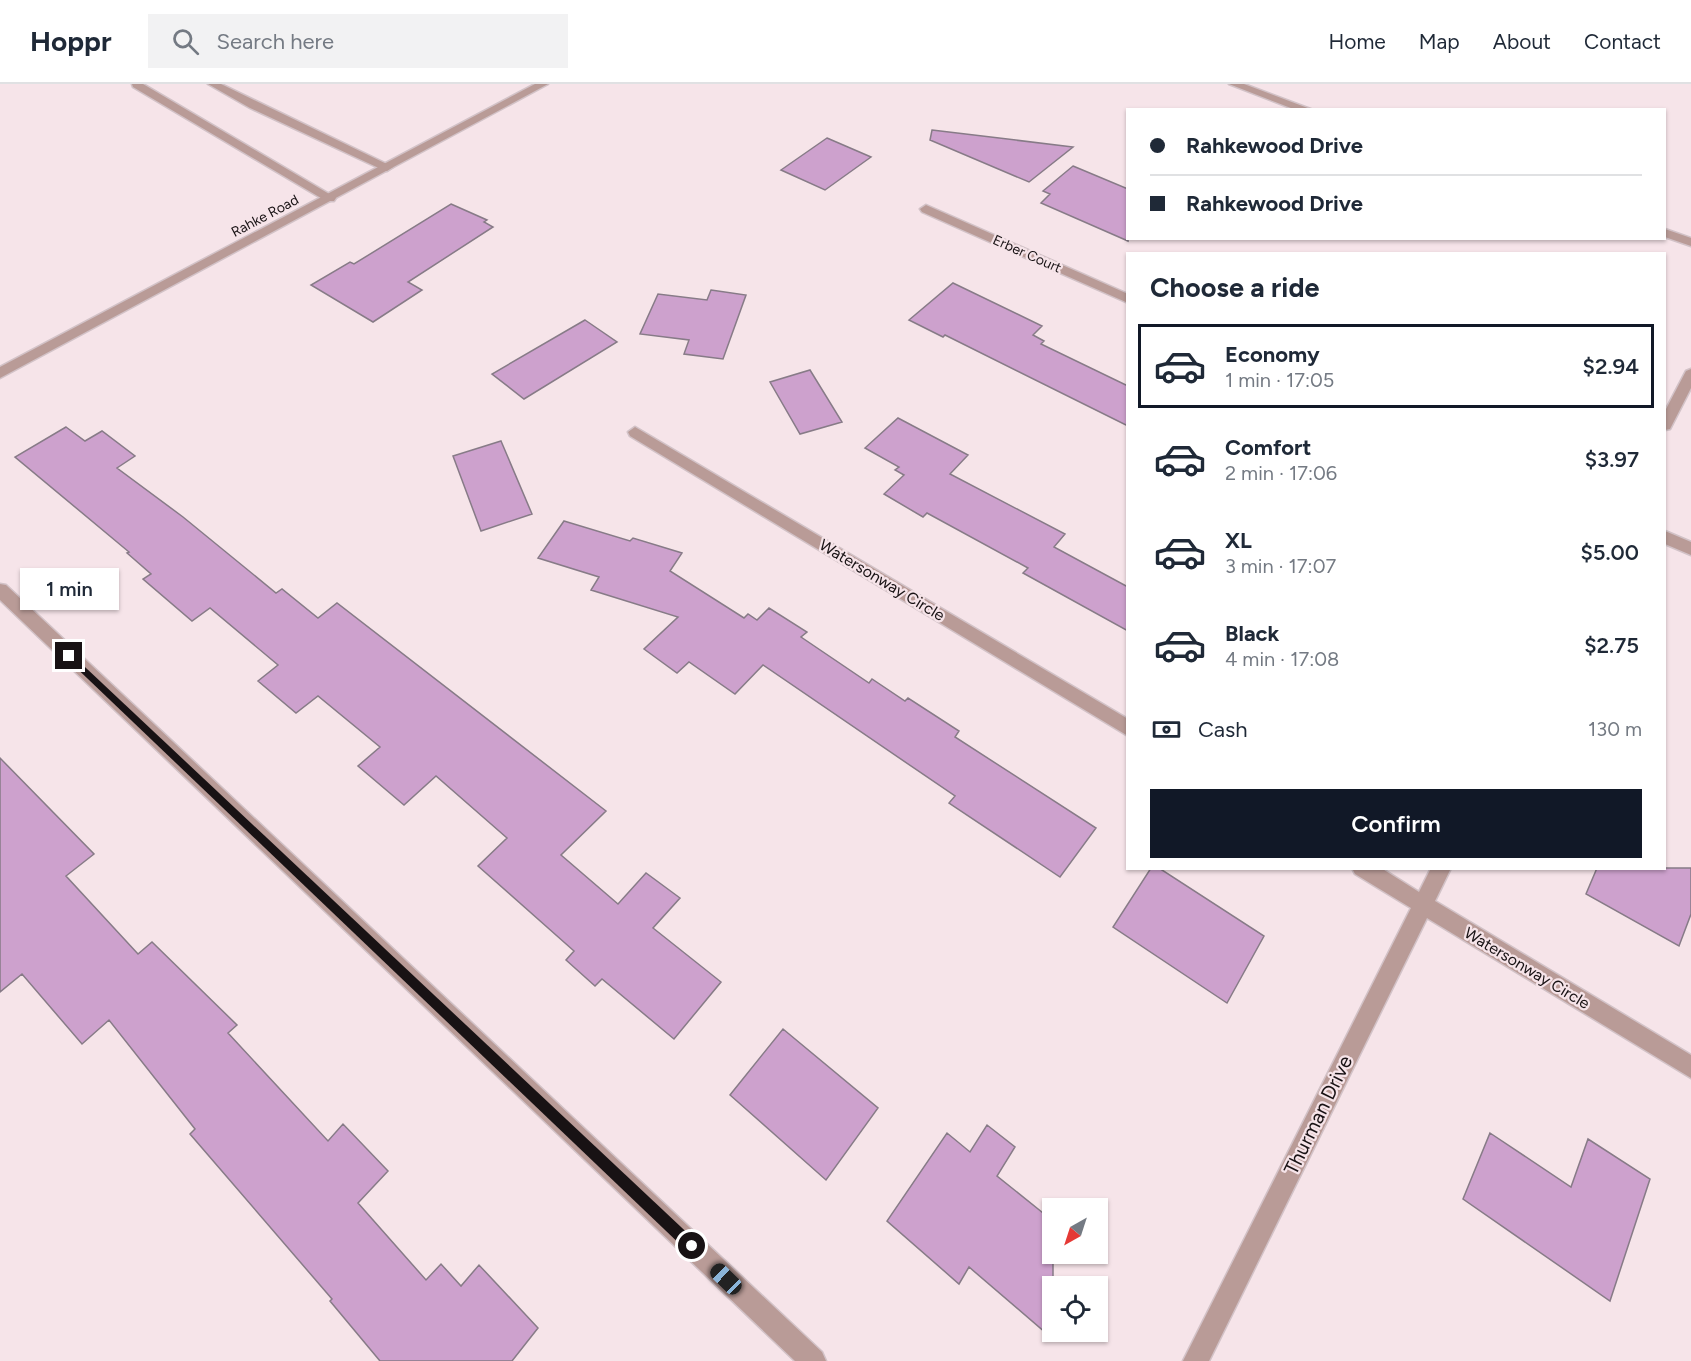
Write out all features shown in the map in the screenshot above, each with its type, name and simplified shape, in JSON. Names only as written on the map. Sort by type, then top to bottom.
[{"type":"street","points":[[137,84],[330,198]]},
{"type":"street","points":[[213,84],[387,167]]},
{"type":"street","name":"Rahke Road","points":[[0,373],[543,84]]},
{"type":"street","points":[[1234,84],[1302,108]]},
{"type":"street","name":"Erber Court","points":[[926,209],[1126,298]]},
{"type":"street","points":[[1666,233],[1691,242]]},
{"type":"street","points":[[1666,423],[1691,374]]},
{"type":"street","name":"Watersonway Circle","points":[[635,432],[1126,727]]},
{"type":"street","points":[[1666,537],[1691,549]]},
{"type":"street","points":[[0,590],[813,1361]]},
{"type":"street","name":"Watersonway Circle","points":[[1365,870],[1691,1067]]},
{"type":"street","name":"Thurman Drive","points":[[1196,1361],[1440,870]]},
{"type":"building","points":[[932,130],[1073,147],[1029,182],[930,140]]},
{"type":"building","points":[[827,138],[871,157],[825,190],[781,170]]},
{"type":"building","points":[[1073,166],[1126,188],[1126,240],[1128,241],[1041,203],[1050,194],[1043,191]]},
{"type":"building","points":[[451,204],[487,220],[484,222],[493,227],[408,282],[422,290],[373,322],[311,285],[350,262],[354,264]]},
{"type":"building","points":[[953,283],[1042,326],[1033,335],[1044,341],[1041,344],[1126,385],[1126,425],[945,335],[943,337],[909,320]]},
{"type":"building","points":[[711,290],[746,295],[723,359],[684,354],[689,340],[640,334],[658,294],[707,300]]},
{"type":"building","points":[[585,320],[617,342],[524,399],[492,374]]},
{"type":"building","points":[[810,370],[842,422],[800,434],[770,382]]},
{"type":"building","points":[[898,418],[968,455],[950,474],[1065,534],[1054,547],[1126,586],[1126,630],[1023,573],[1028,568],[927,513],[923,517],[884,494],[904,475],[895,470],[899,467],[865,448]]},
{"type":"building","points":[[66,427],[85,441],[102,431],[135,456],[117,468],[183,517],[276,593],[282,589],[318,618],[337,603],[606,811],[561,855],[618,904],[646,873],[680,898],[653,928],[721,982],[674,1039],[602,979],[595,986],[566,960],[574,951],[478,866],[507,838],[436,776],[404,805],[358,766],[380,747],[318,696],[296,713],[258,681],[278,665],[210,608],[192,621],[143,579],[151,574],[127,553],[129,552],[15,457]]},
{"type":"building","points":[[501,441],[532,514],[481,531],[453,456]]},
{"type":"building","points":[[564,521],[630,541],[633,538],[682,553],[670,571],[744,618],[748,614],[757,620],[769,608],[807,632],[801,637],[869,683],[872,679],[905,701],[908,698],[959,731],[955,737],[1096,828],[1060,877],[949,803],[955,796],[763,665],[735,694],[689,662],[677,673],[644,649],[678,617],[591,590],[599,577],[538,558]]},
{"type":"building","points":[[0,758],[94,854],[66,876],[138,954],[152,942],[237,1025],[228,1033],[328,1141],[343,1124],[388,1171],[358,1203],[426,1280],[441,1264],[461,1286],[479,1265],[538,1328],[512,1361],[380,1361],[330,1301],[332,1299],[190,1134],[195,1129],[109,1020],[82,1044],[22,974],[0,992]]},
{"type":"building","points":[[1691,868],[1691,914],[1679,946],[1586,894],[1596,870]]},
{"type":"building","points":[[1150,870],[1162,870],[1264,936],[1227,1003],[1113,927]]},
{"type":"building","points":[[783,1029],[878,1108],[826,1180],[730,1095]]},
{"type":"building","points":[[987,1125],[1015,1147],[997,1176],[1042,1212],[1042,1264],[1053,1264],[1053,1276],[1042,1276],[1042,1330],[969,1267],[959,1284],[887,1221],[947,1133],[970,1152]]},
{"type":"building","points":[[1490,1133],[1571,1187],[1588,1139],[1650,1179],[1610,1301],[1463,1199]]},
{"type":"route","points":[[69,656],[692,1246]]}]
